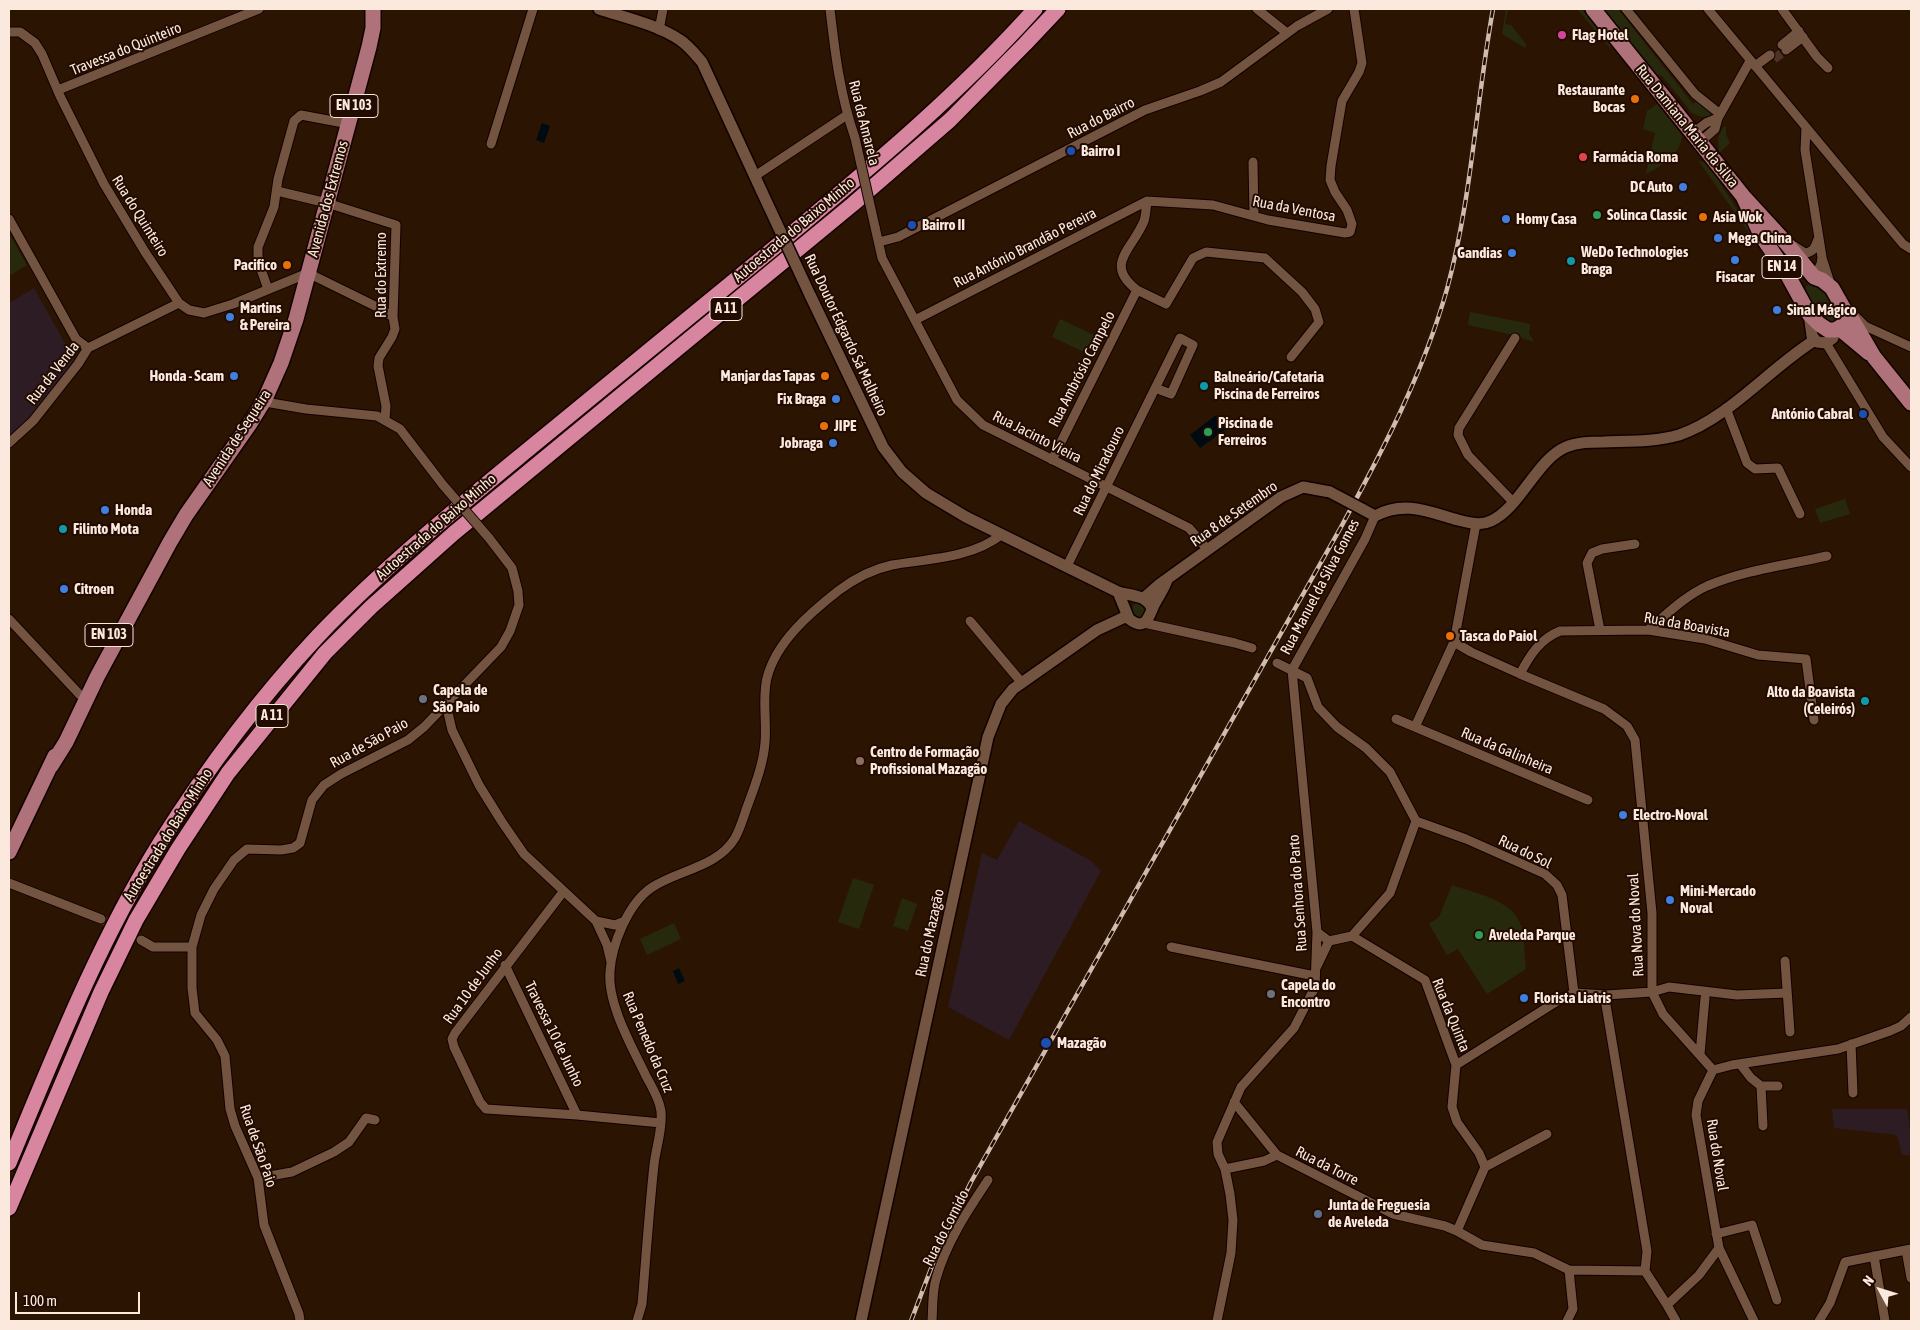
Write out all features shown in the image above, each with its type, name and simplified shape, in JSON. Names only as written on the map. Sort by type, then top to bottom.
[{"type":"highway","name":"Autoestrada do Baixo Minho","points":[[9,1164],[87,983],[120,914],[159,845],[215,762],[262,701],[316,638],[359,594],[441,522],[864,172],[939,106],[1014,33],[1035,9]]},
{"type":"highway","name":"Autoestrada do Baixo Minho","points":[[9,1208],[101,992],[136,920],[178,848],[228,773],[325,653],[371,607],[454,533],[853,204],[950,120],[1058,9]]},
{"type":"main road","name":"Avenida dos Extremos","points":[[308,273],[370,47],[373,9]]},
{"type":"main road","name":"Rua Damiana Maria da Silva","points":[[1593,9],[1743,196],[1815,277],[1832,288],[1874,357],[1911,403]]},
{"type":"main road","name":"Rua Damiana Maria da Silva","points":[[1743,196],[1761,235],[1786,272],[1809,314],[1833,336],[1874,357]]},
{"type":"main road","name":"Avenida de Sequeira","points":[[9,852],[51,766],[80,695],[127,598],[265,399],[281,363],[308,273]]},
{"type":"main road","name":"EN 14","points":[[1802,300],[1800,286],[1802,282],[1808,278],[1815,277]]},
{"type":"main road","points":[[1833,336],[1845,322],[1845,311]]},
{"type":"main road","name":"Avenida de Sequeira","points":[[51,766],[66,742],[97,677],[140,595],[186,515]]},
{"type":"street","name":"Travessa do Quinteiro","points":[[58,90],[259,9]]},
{"type":"street","points":[[491,144],[532,9]]},
{"type":"street","name":"Rua Doutor Edgardo Sá Malheiro","points":[[599,9],[659,30],[680,40],[702,62],[882,447],[897,465],[926,493],[1001,535],[1118,592],[1140,597]]},
{"type":"street","points":[[659,30],[663,9]]},
{"type":"street","name":"Rua da Amarela","points":[[830,9],[838,74],[879,242]]},
{"type":"street","points":[[1257,9],[1287,33]]},
{"type":"street","name":"Rua do Bairro","points":[[879,242],[898,237],[1145,110],[1221,82],[1297,26],[1328,9]]},
{"type":"street","name":"Rua da Ventosa","points":[[1147,201],[1213,206],[1268,220],[1345,233],[1350,232],[1352,224],[1347,210],[1335,192],[1330,180],[1342,101],[1360,72],[1362,63],[1354,9]]},
{"type":"street","points":[[1626,9],[1695,94],[1719,116]]},
{"type":"street","points":[[1782,9],[1828,68]]},
{"type":"street","points":[[1710,10],[1903,244],[1911,249]]},
{"type":"street","name":"Rua do Quinteiro","points":[[9,32],[20,32],[35,43],[42,54],[104,184],[145,252],[179,303]]},
{"type":"street","points":[[1784,48],[1801,34]]},
{"type":"street","points":[[1697,138],[1714,129],[1719,116],[1755,66],[1772,57]]},
{"type":"street","points":[[268,289],[258,261],[258,247],[274,208],[278,191],[278,179],[294,121],[302,115],[349,124]]},
{"type":"street","points":[[755,176],[847,115]]},
{"type":"street","points":[[1806,126],[1805,150],[1822,257],[1832,288]]},
{"type":"street","points":[[1253,162],[1254,215]]},
{"type":"street","points":[[278,191],[327,203]]},
{"type":"street","points":[[1147,201],[1145,220],[1121,263],[1122,272],[1128,283],[1137,290],[1166,304],[1193,258],[1206,252],[1265,258],[1302,292],[1315,309],[1318,322],[1291,357]]},
{"type":"street","name":"Rua António Brandão Pereira","points":[[915,320],[1147,201]]},
{"type":"street","name":"Rua do Extremo","points":[[327,203],[396,225],[393,317],[395,329],[379,358],[378,366],[386,406],[384,420]]},
{"type":"street","points":[[9,219],[76,339],[88,348]]},
{"type":"street","points":[[1787,244],[1805,253],[1810,252],[1814,249],[1819,237]]},
{"type":"street","name":"Rua Jacinto Vieira","points":[[879,242],[882,258],[958,400],[983,425],[1189,528],[1208,550]]},
{"type":"street","points":[[1815,277],[1822,257]]},
{"type":"street","points":[[179,303],[189,310],[204,313],[233,304],[308,273],[393,317]]},
{"type":"street","name":"Rua Ambrósio Campelo","points":[[1052,460],[1137,290]]},
{"type":"street","name":"Rua da Venda","points":[[9,443],[33,422],[78,364],[88,348],[179,303]]},
{"type":"street","points":[[1845,311],[1865,326],[1911,347]]},
{"type":"street","points":[[1809,314],[1811,331],[1864,340],[1885,336]]},
{"type":"street","points":[[1415,727],[1454,642],[1476,524],[1491,521],[1502,514],[1552,457],[1565,447],[1580,443],[1651,440],[1679,435],[1709,421],[1833,336]]},
{"type":"street","points":[[1833,336],[1882,437],[1911,467]]},
{"type":"street","name":"Rua do Miradouro","points":[[1067,566],[1180,338],[1194,345],[1171,394],[1156,388]]},
{"type":"street","points":[[1513,502],[1468,455],[1458,435],[1459,428],[1515,338]]},
{"type":"street","name":"Rua de São Paio","points":[[265,399],[272,403],[306,409],[377,416],[400,429],[512,568],[518,591],[519,605],[510,631],[501,647],[446,704],[408,740],[341,774],[324,785],[312,800],[300,843],[293,848],[281,850],[247,849],[234,860],[214,889],[200,915],[192,947],[192,988],[195,1013],[217,1040],[225,1056],[230,1109],[235,1126],[258,1178],[264,1225],[299,1314],[300,1321]]},
{"type":"street","points":[[1726,408],[1747,463],[1755,469],[1778,468],[1800,514]]},
{"type":"street","name":"Rua 8 de Setembro","points":[[1140,597],[1168,579],[1281,497],[1303,487],[1330,492],[1375,516]]},
{"type":"street","name":"Rua Manuel da Silva Gomes","points":[[1292,670],[1375,516],[1384,511],[1410,507],[1476,524]]},
{"type":"street","name":"Rua Penedo da Cruz","points":[[637,1321],[642,1304],[654,1164],[661,1124],[661,1111],[658,1099],[616,1010],[610,981],[611,962],[625,921],[637,901],[651,888],[725,851],[736,837],[761,763],[765,743],[766,680],[778,650],[801,624],[840,590],[877,569],[891,565],[953,556],[994,542],[1001,535]]},
{"type":"street","points":[[1600,630],[1587,563],[1592,553],[1602,549],[1635,544]]},
{"type":"street","points":[[1648,630],[1686,598],[1706,586],[1750,571],[1827,556]]},
{"type":"street","name":"Rua 8 de Setembro","points":[[1152,609],[1168,579]]},
{"type":"street","points":[[1118,592],[1132,622],[1144,622],[1252,648]]},
{"type":"street","points":[[1126,612],[1129,601],[1140,597],[1150,603],[1152,609],[1151,616],[1144,622]]},
{"type":"street","name":"Rua do Mazagão","points":[[861,1321],[988,737],[1001,704],[1013,689],[1126,612]]},
{"type":"street","points":[[9,619],[80,695]]},
{"type":"street","points":[[970,621],[1022,683]]},
{"type":"street","name":"Rua da Boavista","points":[[1520,674],[1540,643],[1548,636],[1560,631],[1648,630],[1705,639],[1758,655],[1806,659],[1814,720]]},
{"type":"street","name":"Rua Nova do Noval","points":[[1454,642],[1520,674],[1604,709],[1627,726],[1635,740],[1652,913],[1652,992],[1574,993]]},
{"type":"street","points":[[1277,663],[1307,678],[1318,707],[1337,727],[1366,748],[1390,772],[1416,821],[1390,893],[1352,936],[1329,941],[1317,932]]},
{"type":"street","name":"Rua Senhora do Parto","points":[[1216,1321],[1231,1253],[1233,1220],[1225,1169],[1218,1154],[1217,1142],[1241,1087],[1294,1028],[1315,987],[1317,932],[1292,670]]},
{"type":"street","points":[[446,704],[452,730],[479,785],[493,807],[524,854],[596,922],[605,940],[611,962]]},
{"type":"street","name":"Rua da Galinheira","points":[[1396,719],[1588,800]]},
{"type":"street","name":"Rua do Sol","points":[[1416,821],[1466,839],[1545,874],[1557,885],[1562,895],[1574,993]]},
{"type":"street","points":[[9,882],[100,919]]},
{"type":"street","name":"Rua 10 de Junho","points":[[563,892],[452,1039],[454,1046],[484,1108],[492,1111],[578,1115],[661,1124]]},
{"type":"street","points":[[596,922],[615,925],[625,921]]},
{"type":"street","name":"Rua da Quinta","points":[[1352,936],[1425,980],[1456,1065],[1452,1107],[1457,1122],[1479,1153],[1485,1167]]},
{"type":"street","points":[[141,940],[153,947],[192,947]]},
{"type":"street","points":[[1172,947],[1315,974],[1329,941]]},
{"type":"street","points":[[1786,961],[1790,1032]]},
{"type":"street","name":"Travessa 10 de Junho","points":[[506,965],[578,1115]]},
{"type":"street","points":[[1787,993],[1737,994],[1669,987],[1652,992],[1663,1014],[1713,1070],[1838,1049],[1890,1031],[1901,1026],[1911,1017]]},
{"type":"street","points":[[1456,1065],[1559,1000],[1574,993]]},
{"type":"street","points":[[1606,994],[1619,1090],[1647,1252],[1645,1272],[1668,1305],[1676,1321]]},
{"type":"street","points":[[1700,1054],[1705,998]]},
{"type":"street","points":[[1851,1044],[1853,1093]]},
{"type":"street","points":[[1740,1064],[1751,1078],[1761,1086],[1778,1086]]},
{"type":"street","name":"Rua do Noval","points":[[1713,1070],[1698,1101],[1696,1115],[1719,1248],[1754,1321]]},
{"type":"street","points":[[1761,1086],[1763,1126]]},
{"type":"street","name":"Rua da Torre","points":[[1234,1102],[1277,1155],[1393,1214],[1457,1231]]},
{"type":"street","points":[[258,1178],[292,1172],[322,1159],[348,1142],[366,1118],[375,1120]]},
{"type":"street","points":[[1547,1134],[1485,1167],[1457,1231],[1482,1245],[1534,1253],[1569,1270],[1645,1272]]},
{"type":"street","points":[[1225,1169],[1264,1161],[1277,1155]]},
{"type":"street","name":"Rua do Cornido","points":[[932,1321],[935,1280],[949,1247],[971,1206],[988,1180]]},
{"type":"street","points":[[1716,1234],[1752,1226],[1777,1300]]},
{"type":"street","points":[[1668,1305],[1699,1275],[1719,1248]]},
{"type":"street","points":[[1819,1321],[1830,1303],[1845,1262],[1909,1250],[1911,1278]]},
{"type":"street","points":[[1874,1256],[1885,1321]]},
{"type":"street","points":[[1567,1321],[1573,1309],[1569,1270]]},
{"type":"shaded area","points":[[542,123],[550,126],[544,143],[536,140]]},
{"type":"shaded area","points":[[34,288],[75,361],[29,419],[9,436],[9,303]]},
{"type":"shaded area","name":"Piscina de Ferreiros","points":[[1216,415],[1226,429],[1200,448],[1190,435]]},
{"type":"shaded area","points":[[1019,821],[1091,861],[1101,871],[1009,1040],[948,1007],[982,853],[997,860]]},
{"type":"shaded area","points":[[679,968],[685,981],[678,984],[673,971]]},
{"type":"shaded area","points":[[1832,1109],[1907,1109],[1911,1137],[1911,1155],[1902,1155],[1897,1135],[1834,1128]]},
{"type":"green space","points":[[1506,9],[1508,9],[1505,24],[1511,25],[1526,44],[1525,48],[1502,34]]},
{"type":"green space","points":[[1577,9],[1582,9],[1611,45],[1610,48]]},
{"type":"green space","points":[[1603,9],[1618,9],[1693,104],[1697,101],[1711,112],[1710,115],[1699,116],[1688,110],[1662,76],[1655,74]]},
{"type":"green space","points":[[1657,104],[1682,135],[1681,142],[1670,159],[1646,174],[1655,133],[1643,129],[1647,111]]},
{"type":"green space","points":[[1723,127],[1726,127],[1726,135],[1730,143],[1719,153],[1718,138]]},
{"type":"green space","points":[[1698,160],[1705,163],[1715,175],[1786,286]]},
{"type":"green space","points":[[9,233],[27,265],[9,276]]},
{"type":"green space","points":[[1810,282],[1817,283],[1836,304],[1839,321],[1831,324],[1813,308],[1806,293],[1806,287]]},
{"type":"green space","points":[[1470,312],[1530,324],[1529,333],[1534,342],[1509,334],[1468,325]]},
{"type":"green space","points":[[1060,319],[1094,335],[1086,353],[1052,337]]},
{"type":"green space","points":[[1845,499],[1850,514],[1820,523],[1815,509]]},
{"type":"green space","points":[[1139,603],[1144,605],[1146,610],[1144,615],[1139,617],[1134,615],[1132,610],[1134,605]]},
{"type":"green space","points":[[853,878],[874,885],[859,929],[838,922]]},
{"type":"green space","name":"Aveleda Parque","points":[[1452,885],[1502,904],[1517,917],[1521,926],[1526,969],[1487,994],[1458,949],[1447,955],[1429,924],[1439,917]]},
{"type":"green space","points":[[902,898],[917,904],[908,931],[893,926]]},
{"type":"green space","points":[[674,923],[681,939],[647,955],[640,939]]},
{"type":"tunnel","points":[[1774,59],[1786,50]]},
{"type":"tunnel","points":[[101,919],[141,940]]},
{"type":"railway","points":[[911,1321],[940,1245],[971,1182],[1341,527],[1401,411],[1426,351],[1447,289],[1468,184],[1493,9]]},
{"type":"place","name":"Flag Hotel","points":[[1562,35]]},
{"type":"place","name":"Restaurante Bocas","points":[[1635,99]]},
{"type":"place","name":"Bairro I","points":[[1071,151]]},
{"type":"place","name":"Farmácia Roma","points":[[1583,157]]},
{"type":"place","name":"DC Auto","points":[[1683,187]]},
{"type":"place","name":"Solinca Classic","points":[[1597,215]]},
{"type":"place","name":"Asia Wok","points":[[1703,217]]},
{"type":"place","name":"Homy Casa","points":[[1506,219]]},
{"type":"place","name":"Bairro II","points":[[912,225]]},
{"type":"place","name":"Mega China","points":[[1718,238]]},
{"type":"place","name":"Gandias","points":[[1512,253]]},
{"type":"place","name":"Fisacar","points":[[1735,260]]},
{"type":"place","name":"WeDo Technologies Braga","points":[[1571,261]]},
{"type":"place","name":"Pacifico","points":[[287,265]]},
{"type":"place","name":"Sinal Mágico","points":[[1777,310]]},
{"type":"place","name":"Martins & Pereira","points":[[230,317]]},
{"type":"place","name":"Honda - Scam","points":[[234,376]]},
{"type":"place","name":"Manjar das Tapas","points":[[825,376]]},
{"type":"place","name":"Balneário/Cafetaria Piscina de Ferreiros","points":[[1204,386]]},
{"type":"place","name":"Fix Braga","points":[[836,399]]},
{"type":"place","name":"António Cabral","points":[[1863,414]]},
{"type":"place","name":"JIPE","points":[[824,426]]},
{"type":"place","name":"Piscina de Ferreiros","points":[[1208,432]]},
{"type":"place","name":"Jobraga","points":[[833,443]]},
{"type":"place","name":"Honda","points":[[105,510]]},
{"type":"place","name":"Filinto Mota","points":[[63,529]]},
{"type":"place","name":"Citroen","points":[[64,589]]},
{"type":"place","name":"Tasca do Paiol","points":[[1450,636]]},
{"type":"place","name":"Capela de São Paio","points":[[423,699]]},
{"type":"place","name":"Alto da Boavista (Celeirós)","points":[[1865,701]]},
{"type":"place","name":"Centro de Formação Profissional Mazagão","points":[[860,761]]},
{"type":"place","name":"Electro-Noval","points":[[1623,815]]},
{"type":"place","name":"Mini-Mercado Noval","points":[[1670,900]]},
{"type":"place","name":"Aveleda Parque","points":[[1479,935]]},
{"type":"place","name":"Capela do Encontro","points":[[1271,994]]},
{"type":"place","name":"Florista Liatris","points":[[1524,998]]},
{"type":"place","name":"Mazagão","points":[[1046,1043]]},
{"type":"place","name":"Junta de Freguesia de Aveleda","points":[[1318,1214]]}]
